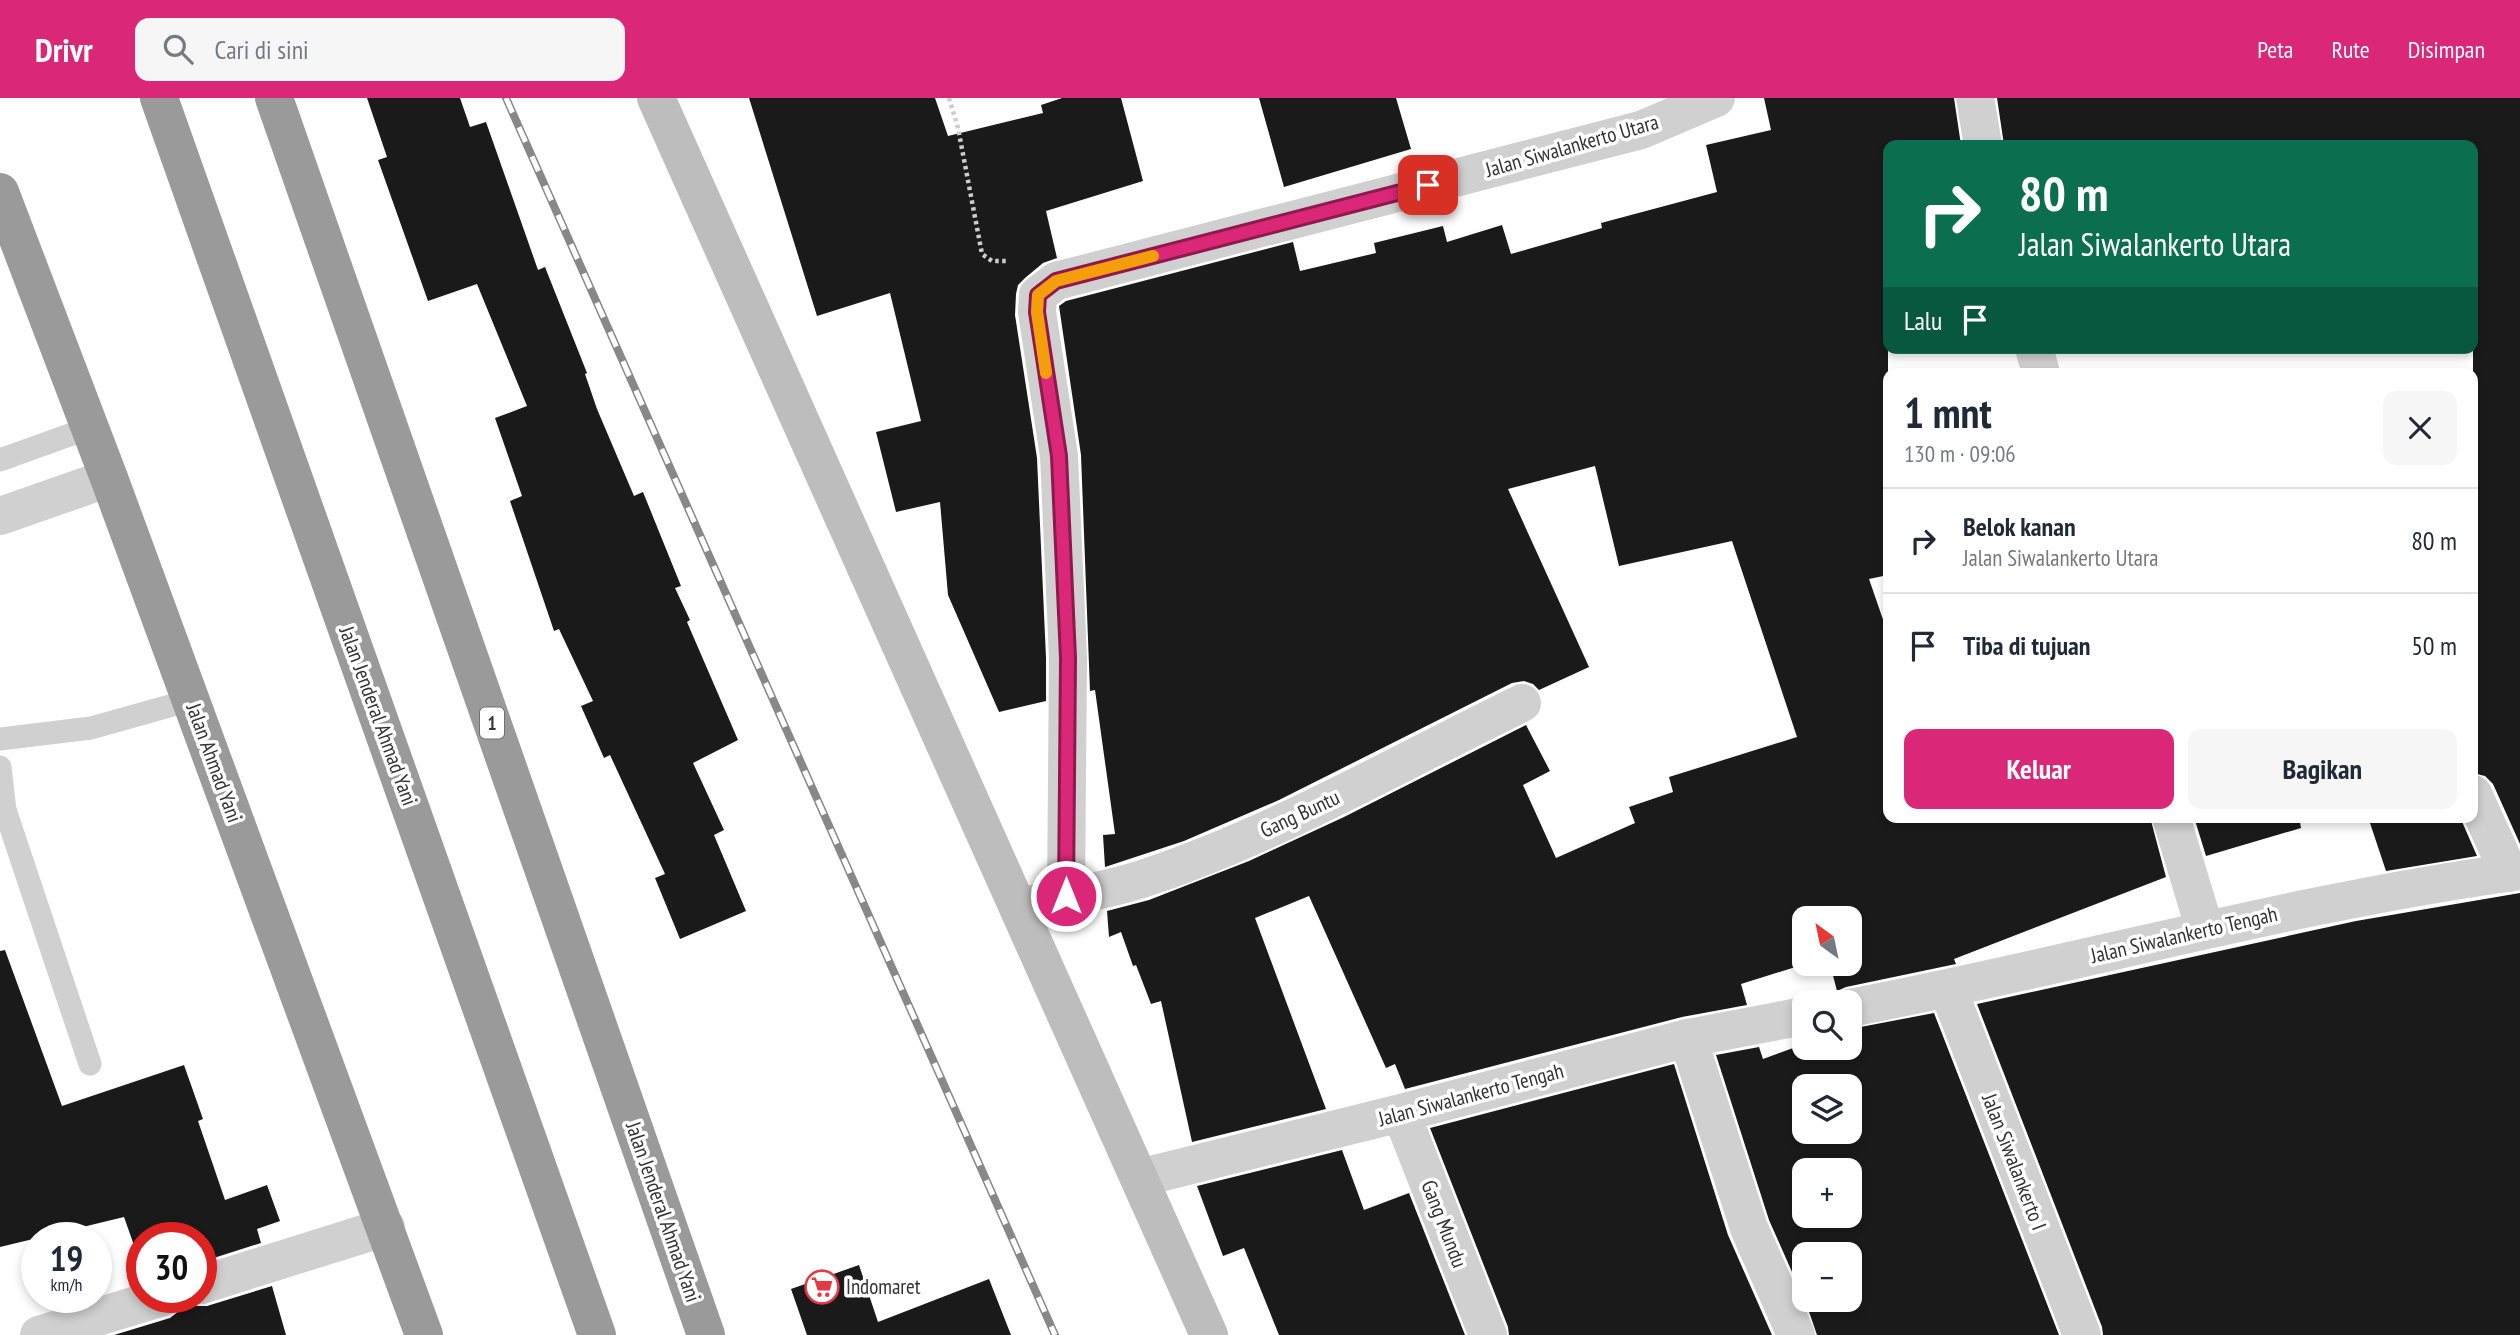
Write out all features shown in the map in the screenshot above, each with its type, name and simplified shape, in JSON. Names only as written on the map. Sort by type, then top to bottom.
[{"type":"highway","name":"Jalan Jenderal Ahmad Yani","points":[[159,98],[597,1335]]},
{"type":"highway","name":"Jalan Jenderal Ahmad Yani","points":[[277,105],[706,1335]]},
{"type":"highway","name":"Jalan Ahmad Yani","points":[[0,192],[9,238],[108,478],[424,1335]]},
{"type":"street","points":[[656,98],[1209,1335]]},
{"type":"street","name":"Jalan Siwalankerto Utara","points":[[1046,286],[1641,130],[1716,98]]},
{"type":"street","points":[[1975,98],[1982,140]]},
{"type":"street","points":[[1046,286],[1038,295],[1037,312],[1060,469],[1068,658],[1066,896]]},
{"type":"street","points":[[0,516],[108,478]]},
{"type":"street","name":"Gang Buntu","points":[[1018,907],[1141,879],[1257,834],[1522,704]]},
{"type":"street","points":[[2478,804],[2514,872]]},
{"type":"street","points":[[2173,823],[2205,930]]},
{"type":"street","name":"Jalan Siwalankerto Tengah","points":[[1862,1006],[2356,898],[2514,872]]},
{"type":"street","name":"Jalan Siwalankerto I","points":[[1948,989],[2082,1335]]},
{"type":"street","name":"Jalan Siwalankerto Tengah","points":[[1139,1178],[1688,1038],[1792,1018]]},
{"type":"street","points":[[1688,1038],[1749,1228],[1796,1335]]},
{"type":"street","name":"Gang Mundu","points":[[1401,1113],[1452,1250],[1488,1335]]},
{"type":"street","points":[[217,1280],[386,1227]]},
{"type":"street","points":[[40,1335],[126,1308]]},
{"type":"lane","points":[[0,460],[89,428]]},
{"type":"lane","points":[[0,739],[92,728],[191,700]]},
{"type":"lane","points":[[0,767],[5,810],[90,1063]]},
{"type":"path","points":[[949,98],[982,254],[992,261],[1010,261],[1019,265],[1046,286]]},
{"type":"building","points":[[367,98],[460,98],[470,127],[486,122],[538,270],[545,267],[587,373],[585,374],[597,409],[634,496],[643,492],[681,586],[675,588],[690,620],[687,622],[738,740],[693,763],[724,830],[714,835],[746,911],[680,939],[655,878],[665,874],[610,755],[604,758],[581,706],[593,701],[559,629],[554,631],[510,501],[522,496],[495,418],[527,406],[477,284],[428,301],[378,160],[387,157]]},
{"type":"building","points":[[749,98],[935,98],[948,136],[1043,113],[1041,105],[1062,98],[1121,98],[1143,181],[1046,211],[1057,258],[1043,263],[1025,278],[1018,285],[1016,294],[1015,315],[1037,458],[1046,701],[999,712],[948,595],[940,502],[896,512],[876,432],[921,421],[890,293],[817,316]]},
{"type":"building","points":[[1259,98],[1396,98],[1411,149],[1284,187]]},
{"type":"building","points":[[1764,98],[1954,98],[1960,140],[1883,140],[1883,354],[1888,354],[1888,368],[1883,368],[1883,576],[1869,579],[1883,620],[1883,823],[2152,823],[2166,877],[1954,959],[1956,964],[1839,990],[1837,990],[1833,976],[1862,976],[1862,906],[1792,906],[1792,968],[1741,984],[1747,1005],[1682,1017],[1405,1089],[1395,1064],[1386,1068],[1309,896],[1255,918],[1326,1109],[1192,1142],[1161,1001],[1151,1004],[1121,932],[1109,937],[1107,911],[1149,900],[1249,861],[1344,817],[1526,725],[1550,771],[1523,785],[1556,858],[1635,823],[1629,807],[1673,792],[1669,777],[1797,737],[1732,541],[1619,566],[1595,466],[1508,489],[1589,667],[1539,690],[1524,681],[1512,683],[1279,800],[1184,841],[1105,867],[1103,835],[1115,834],[1095,690],[1090,691],[1081,455],[1059,306],[1066,301],[1293,242],[1300,271],[1376,253],[1374,243],[1443,226],[1447,242],[1502,225],[1511,254],[1602,228],[1601,223],[1717,192],[1706,145],[1771,130]]},
{"type":"building","points":[[1997,98],[2520,98],[2520,844],[2493,784],[2485,776],[2478,774],[2478,368],[2473,368],[2473,354],[2478,354],[2478,140],[2003,140]]},
{"type":"building","points":[[2196,823],[2300,823],[2301,828],[2206,856]]},
{"type":"building","points":[[2370,823],[2463,823],[2477,856],[2386,871]]},
{"type":"building","points":[[2520,893],[2520,1335],[2103,1335],[1977,1004],[2356,921]]},
{"type":"building","points":[[5,950],[62,1106],[184,1065],[203,1119],[198,1121],[225,1200],[267,1185],[280,1221],[257,1229],[261,1243],[217,1257],[217,1222],[126,1223],[124,1217],[103,1222],[21,1222],[21,1242],[0,1247],[0,951]]},
{"type":"building","points":[[1934,1013],[2059,1335],[1817,1335],[1809,1312],[1862,1312],[1862,1242],[1792,1242],[1792,1272],[1769,1220],[1716,1055],[1759,1047],[1763,1059],[1792,1048],[1792,1060],[1862,1060],[1862,1027]]},
{"type":"building","points":[[1674,1064],[1728,1235],[1772,1335],[1509,1335],[1430,1128]]},
{"type":"building","points":[[1342,1150],[1364,1210],[1409,1193],[1465,1335],[1279,1335],[1244,1248],[1223,1256],[1197,1186]]},
{"type":"building","points":[[859,1265],[878,1322],[989,1279],[1011,1335],[807,1335],[791,1289]]},
{"type":"building","points":[[272,1286],[286,1335],[114,1335],[170,1318],[176,1313],[217,1313],[217,1303]]},
{"type":"railway","points":[[506,98],[1055,1335]]},
{"type":"slow traffic","points":[[1046,373],[1037,312],[1038,295],[1046,286],[1056,281],[1153,256]]},
{"type":"place","name":"Indomaret","points":[[822,1287]]},
{"type":"route","points":[[1066,896],[1068,658],[1059,456],[1037,312],[1038,295],[1046,286],[1056,281],[1428,185]]}]
